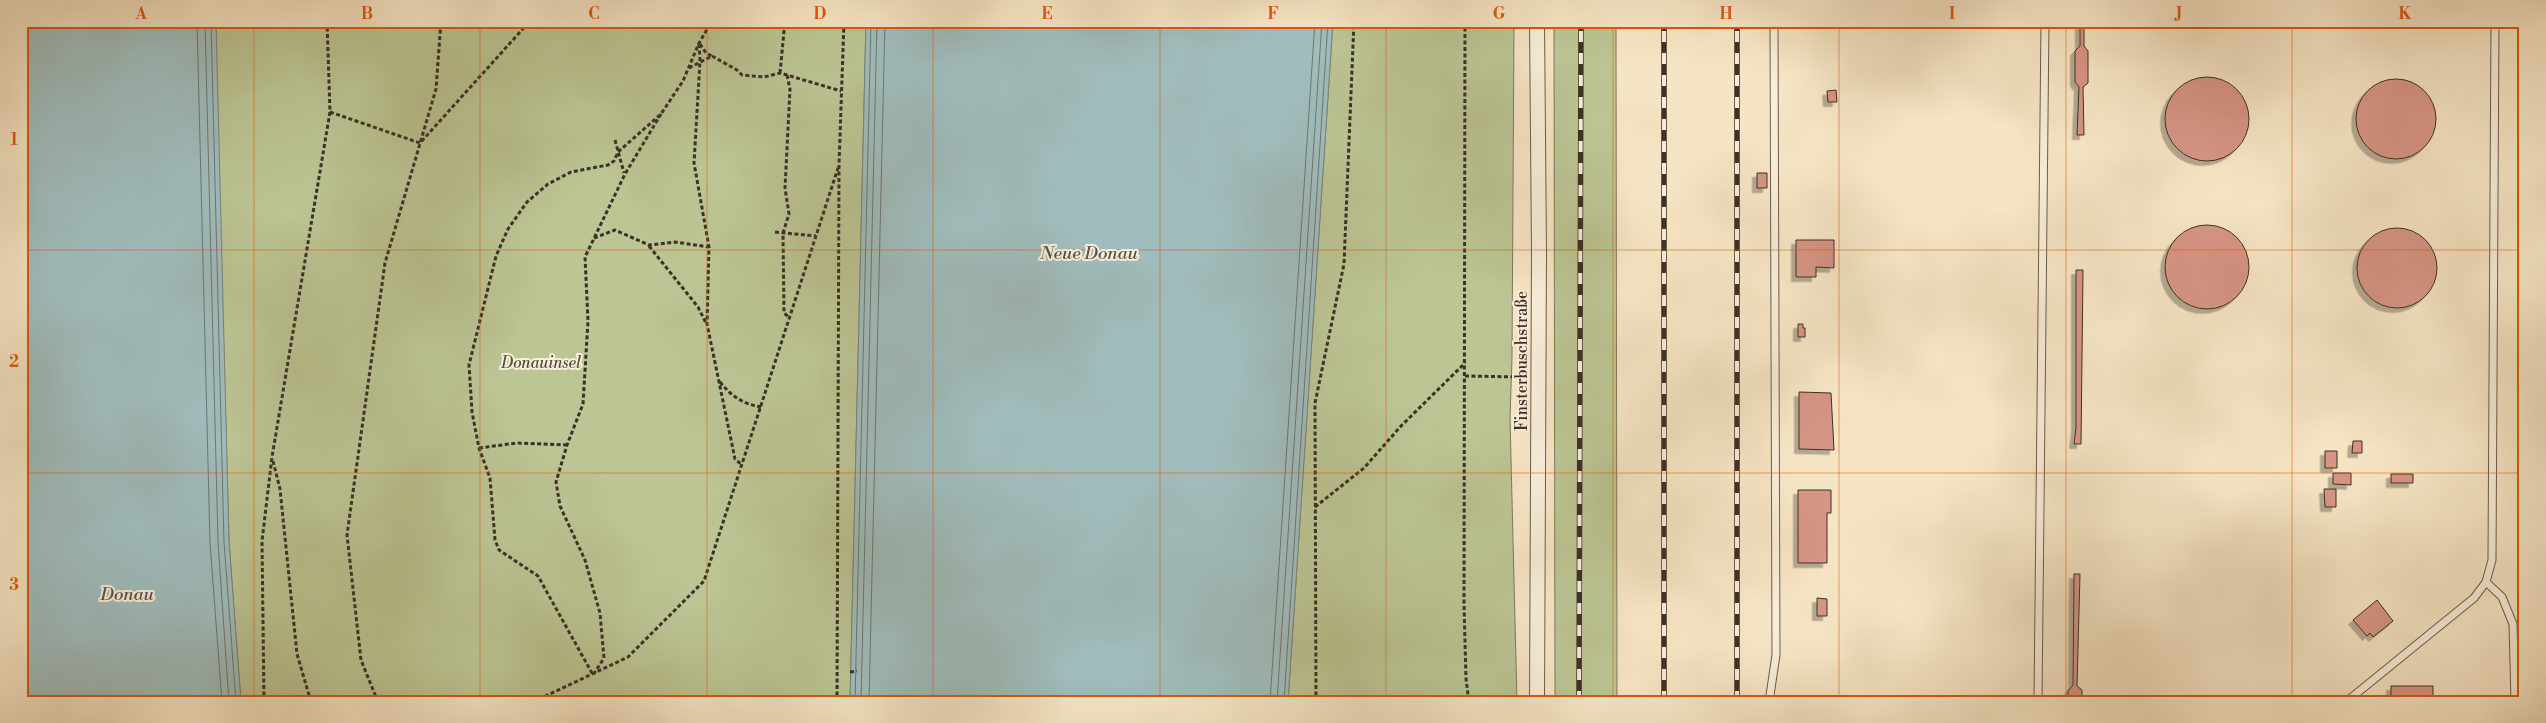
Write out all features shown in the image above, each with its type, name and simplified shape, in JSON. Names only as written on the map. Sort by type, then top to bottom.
[{"type":"street","name":"Finsterbuschstraße","points":[[1536,702],[1539,263],[1537,21]]},
{"type":"lane","points":[[1769,702],[1776,655],[1774,21]]},
{"type":"lane","points":[[2038,702],[2045,21]]},
{"type":"lane","points":[[2346,702],[2474,598],[2486,582],[2492,560],[2495,21]]},
{"type":"lane","points":[[2486,582],[2502,597],[2513,624],[2515,702]]},
{"type":"path","points":[[264,702],[262,540],[272,458],[330,112],[327,21]]},
{"type":"path","points":[[378,702],[361,660],[347,535],[385,263],[436,89],[441,21]]},
{"type":"path","points":[[420,143],[530,21]]},
{"type":"path","points":[[593,675],[604,658],[600,613],[585,560],[560,506],[556,482],[566,445],[583,404],[588,321],[585,257],[624,174],[683,81],[699,43],[712,21]]},
{"type":"path","points":[[780,73],[785,21]]},
{"type":"path","points":[[837,702],[840,165],[844,21]]},
{"type":"path","points":[[1316,702],[1315,403],[1344,264],[1354,21]]},
{"type":"path","points":[[1465,21],[1466,376],[1464,604],[1466,679],[1469,702]]},
{"type":"path","points":[[699,43],[706,53],[737,70],[742,75],[764,77],[780,73],[842,91]]},
{"type":"path","points":[[699,43],[700,61],[694,163],[709,247],[707,324],[735,459],[742,465]]},
{"type":"path","points":[[689,69],[700,61],[712,56]]},
{"type":"path","points":[[787,75],[790,89],[785,188],[789,214],[783,233],[784,313],[790,318]]},
{"type":"path","points":[[330,112],[420,143]]},
{"type":"path","points":[[593,675],[538,576],[499,550],[495,540],[490,478],[479,448],[472,412],[469,366],[496,256],[508,229],[527,202],[548,184],[572,172],[608,165],[614,160],[618,152],[661,114]]},
{"type":"path","points":[[615,140],[624,174]]},
{"type":"path","points":[[533,702],[628,657],[704,581],[840,165]]},
{"type":"path","points":[[593,239],[615,230],[648,245],[659,256],[698,307],[707,324]]},
{"type":"path","points":[[775,232],[816,236]]},
{"type":"path","points":[[648,245],[675,242],[709,247]]},
{"type":"path","points":[[1315,507],[1364,468],[1401,426],[1466,363]]},
{"type":"path","points":[[1466,376],[1521,377]]},
{"type":"path","points":[[720,382],[728,392],[738,399],[749,405],[760,407]]},
{"type":"path","points":[[479,448],[517,443],[566,445]]},
{"type":"path","points":[[272,458],[280,489],[297,654],[311,702]]},
{"type":"path","points":[[850,672],[857,671]]},
{"type":"green space","name":"Donauinsel","points":[[215,21],[866,21],[850,702],[241,702],[229,542]]},
{"type":"green space","points":[[1333,21],[1514,21],[1510,418],[1517,702],[1288,702]]},
{"type":"green space","points":[[1554,21],[1616,21],[1617,702],[1555,702]]},
{"type":"water","name":"Donau","points":[[21,21],[216,21],[229,542],[241,702],[21,702]]},
{"type":"water","name":"Neue Donau","points":[[866,21],[1333,21],[1288,702],[850,702]]},
{"type":"building","points":[[2080,21],[2084,21],[2084,46],[2088,51],[2088,83],[2083,87],[2084,135],[2077,135],[2079,87],[2075,82],[2075,51],[2080,46]]},
{"type":"building","points":[[2207,77],[2223,80],[2237,89],[2246,103],[2249,119],[2246,135],[2237,149],[2223,158],[2207,161],[2191,158],[2177,149],[2168,135],[2165,119],[2168,103],[2177,89],[2191,80]]},
{"type":"building","points":[[2396,79],[2411,82],[2424,91],[2433,104],[2436,119],[2433,134],[2424,147],[2411,156],[2396,159],[2381,156],[2368,147],[2359,134],[2356,119],[2359,104],[2368,91],[2381,82]]},
{"type":"building","points":[[1836,90],[1837,102],[1828,102],[1827,91]]},
{"type":"building","points":[[1757,173],[1767,173],[1767,188],[1757,188]]},
{"type":"building","points":[[2199,225],[2215,225],[2231,232],[2242,243],[2249,259],[2246,283],[2237,297],[2231,302],[2215,309],[2199,309],[2183,302],[2172,291],[2165,275],[2165,259],[2172,243],[2183,232]]},
{"type":"building","points":[[2397,228],[2412,231],[2425,240],[2434,253],[2437,268],[2434,283],[2425,296],[2412,305],[2397,308],[2382,305],[2369,296],[2360,283],[2357,268],[2360,253],[2369,240],[2382,231]]},
{"type":"building","points":[[1796,240],[1834,240],[1834,268],[1816,267],[1816,277],[1796,277]]},
{"type":"building","points":[[2076,270],[2083,270],[2081,444],[2074,444],[2076,428]]},
{"type":"building","points":[[1798,324],[1803,324],[1805,337],[1798,337]]},
{"type":"building","points":[[1799,392],[1831,393],[1834,450],[1799,449]]},
{"type":"building","points":[[2353,441],[2362,441],[2362,453],[2352,453]]},
{"type":"building","points":[[2325,451],[2337,451],[2337,468],[2325,468]]},
{"type":"building","points":[[2333,473],[2351,473],[2351,485],[2333,484]]},
{"type":"building","points":[[2391,474],[2413,474],[2413,483],[2391,483]]},
{"type":"building","points":[[2324,489],[2336,489],[2336,507],[2325,507]]},
{"type":"building","points":[[1798,490],[1831,490],[1831,513],[1827,513],[1827,563],[1798,563]]},
{"type":"building","points":[[2074,574],[2080,574],[2077,686],[2082,690],[2082,702],[2068,702],[2068,691],[2073,685]]},
{"type":"building","points":[[1817,598],[1827,599],[1827,616],[1817,616]]},
{"type":"building","points":[[2377,600],[2393,621],[2373,637],[2370,633],[2367,636],[2353,620]]},
{"type":"building","points":[[2391,686],[2433,686],[2433,702],[2391,702]]},
{"type":"railway","points":[[1579,702],[1581,21]]},
{"type":"railway","points":[[1664,21],[1664,702]]},
{"type":"railway","points":[[1737,21],[1737,702]]}]
